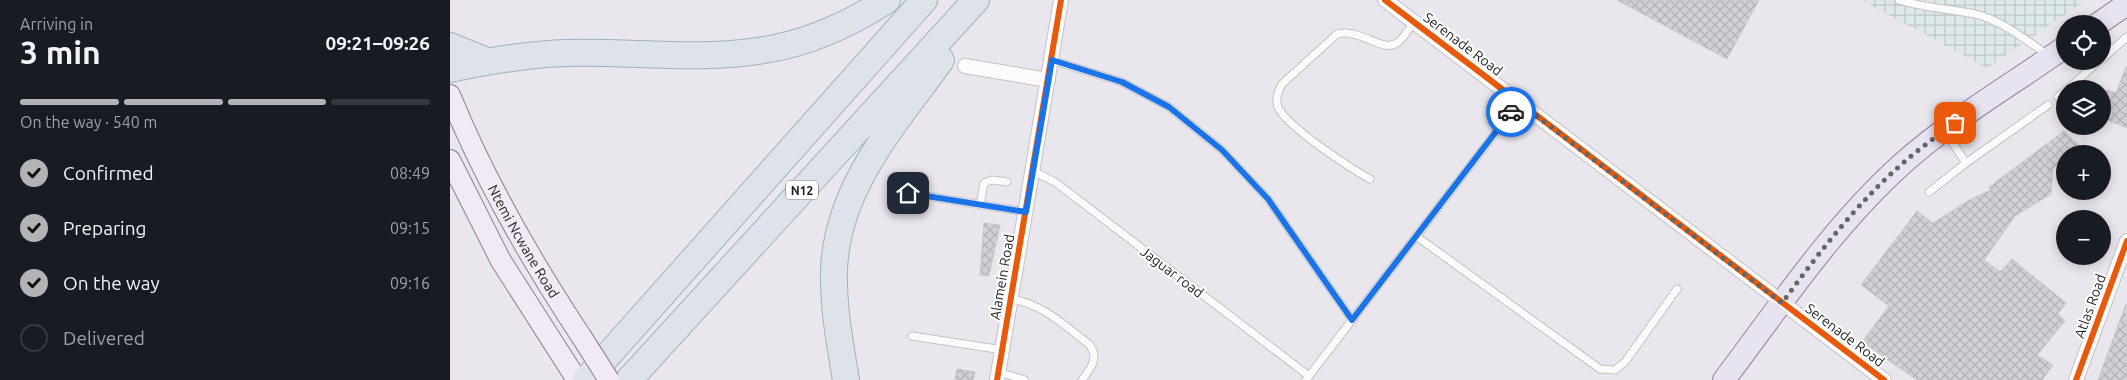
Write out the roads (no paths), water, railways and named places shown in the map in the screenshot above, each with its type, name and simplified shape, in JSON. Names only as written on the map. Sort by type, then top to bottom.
[{"type":"highway","points":[[450,69],[487,62],[567,53],[691,55],[765,50],[802,41],[839,28],[887,0]]},
{"type":"highway","name":"N12","points":[[586,380],[924,0]]},
{"type":"highway","name":"N12","points":[[629,380],[976,0]]},
{"type":"highway","points":[[846,380],[835,306],[834,270],[837,240],[844,211],[858,178],[984,0]]},
{"type":"highway","points":[[450,46],[487,62]]},
{"type":"main road","points":[[2111,15],[2127,4]]},
{"type":"main road","points":[[1724,380],[1835,235],[1865,201],[1902,164],[1945,131],[2056,53]]},
{"type":"main road","name":"Ntemi Ncwane Road","points":[[450,95],[473,151],[497,198],[538,270],[609,380]]},
{"type":"main road","name":"Ntemi Ncwane Road","points":[[450,160],[501,261],[577,380]]},
{"type":"street","name":"Alamein Road","points":[[998,376],[1061,0]]},
{"type":"street","name":"Serenade Road","points":[[1385,0],[1884,380]]},
{"type":"street","points":[[965,66],[1048,80]]},
{"type":"street","name":"Atlas Road","points":[[2076,380],[2127,242]]},
{"type":"lane","points":[[1899,0],[1912,4],[1976,14],[2056,51]]},
{"type":"lane","points":[[1370,179],[1335,157],[1291,122],[1278,106],[1277,95],[1282,84],[1337,34],[1346,32],[1358,34],[1383,46],[1390,46],[1398,42],[1414,22]]},
{"type":"lane","points":[[2111,50],[2127,37]]},
{"type":"lane","points":[[1052,60],[1122,82],[1169,107],[1222,150],[1268,199],[1352,320]]},
{"type":"lane","points":[[2077,80],[2088,70]]},
{"type":"lane","points":[[1308,378],[1518,102]]},
{"type":"lane","points":[[1929,192],[1966,163],[2048,105]]},
{"type":"lane","points":[[1945,131],[1966,163]]},
{"type":"lane","name":"Jaguar road","points":[[1033,171],[1055,182],[1308,378]]},
{"type":"lane","points":[[980,205],[984,183],[992,180],[1007,182]]},
{"type":"lane","points":[[908,193],[1026,212]]},
{"type":"lane","points":[[1416,236],[1600,369],[1615,370],[1625,362],[1677,289]]},
{"type":"lane","points":[[1012,299],[1043,309],[1090,345],[1095,359],[1082,380]]},
{"type":"lane","points":[[912,336],[1002,350]]},
{"type":"lane","points":[[998,376],[1025,380]]}]
